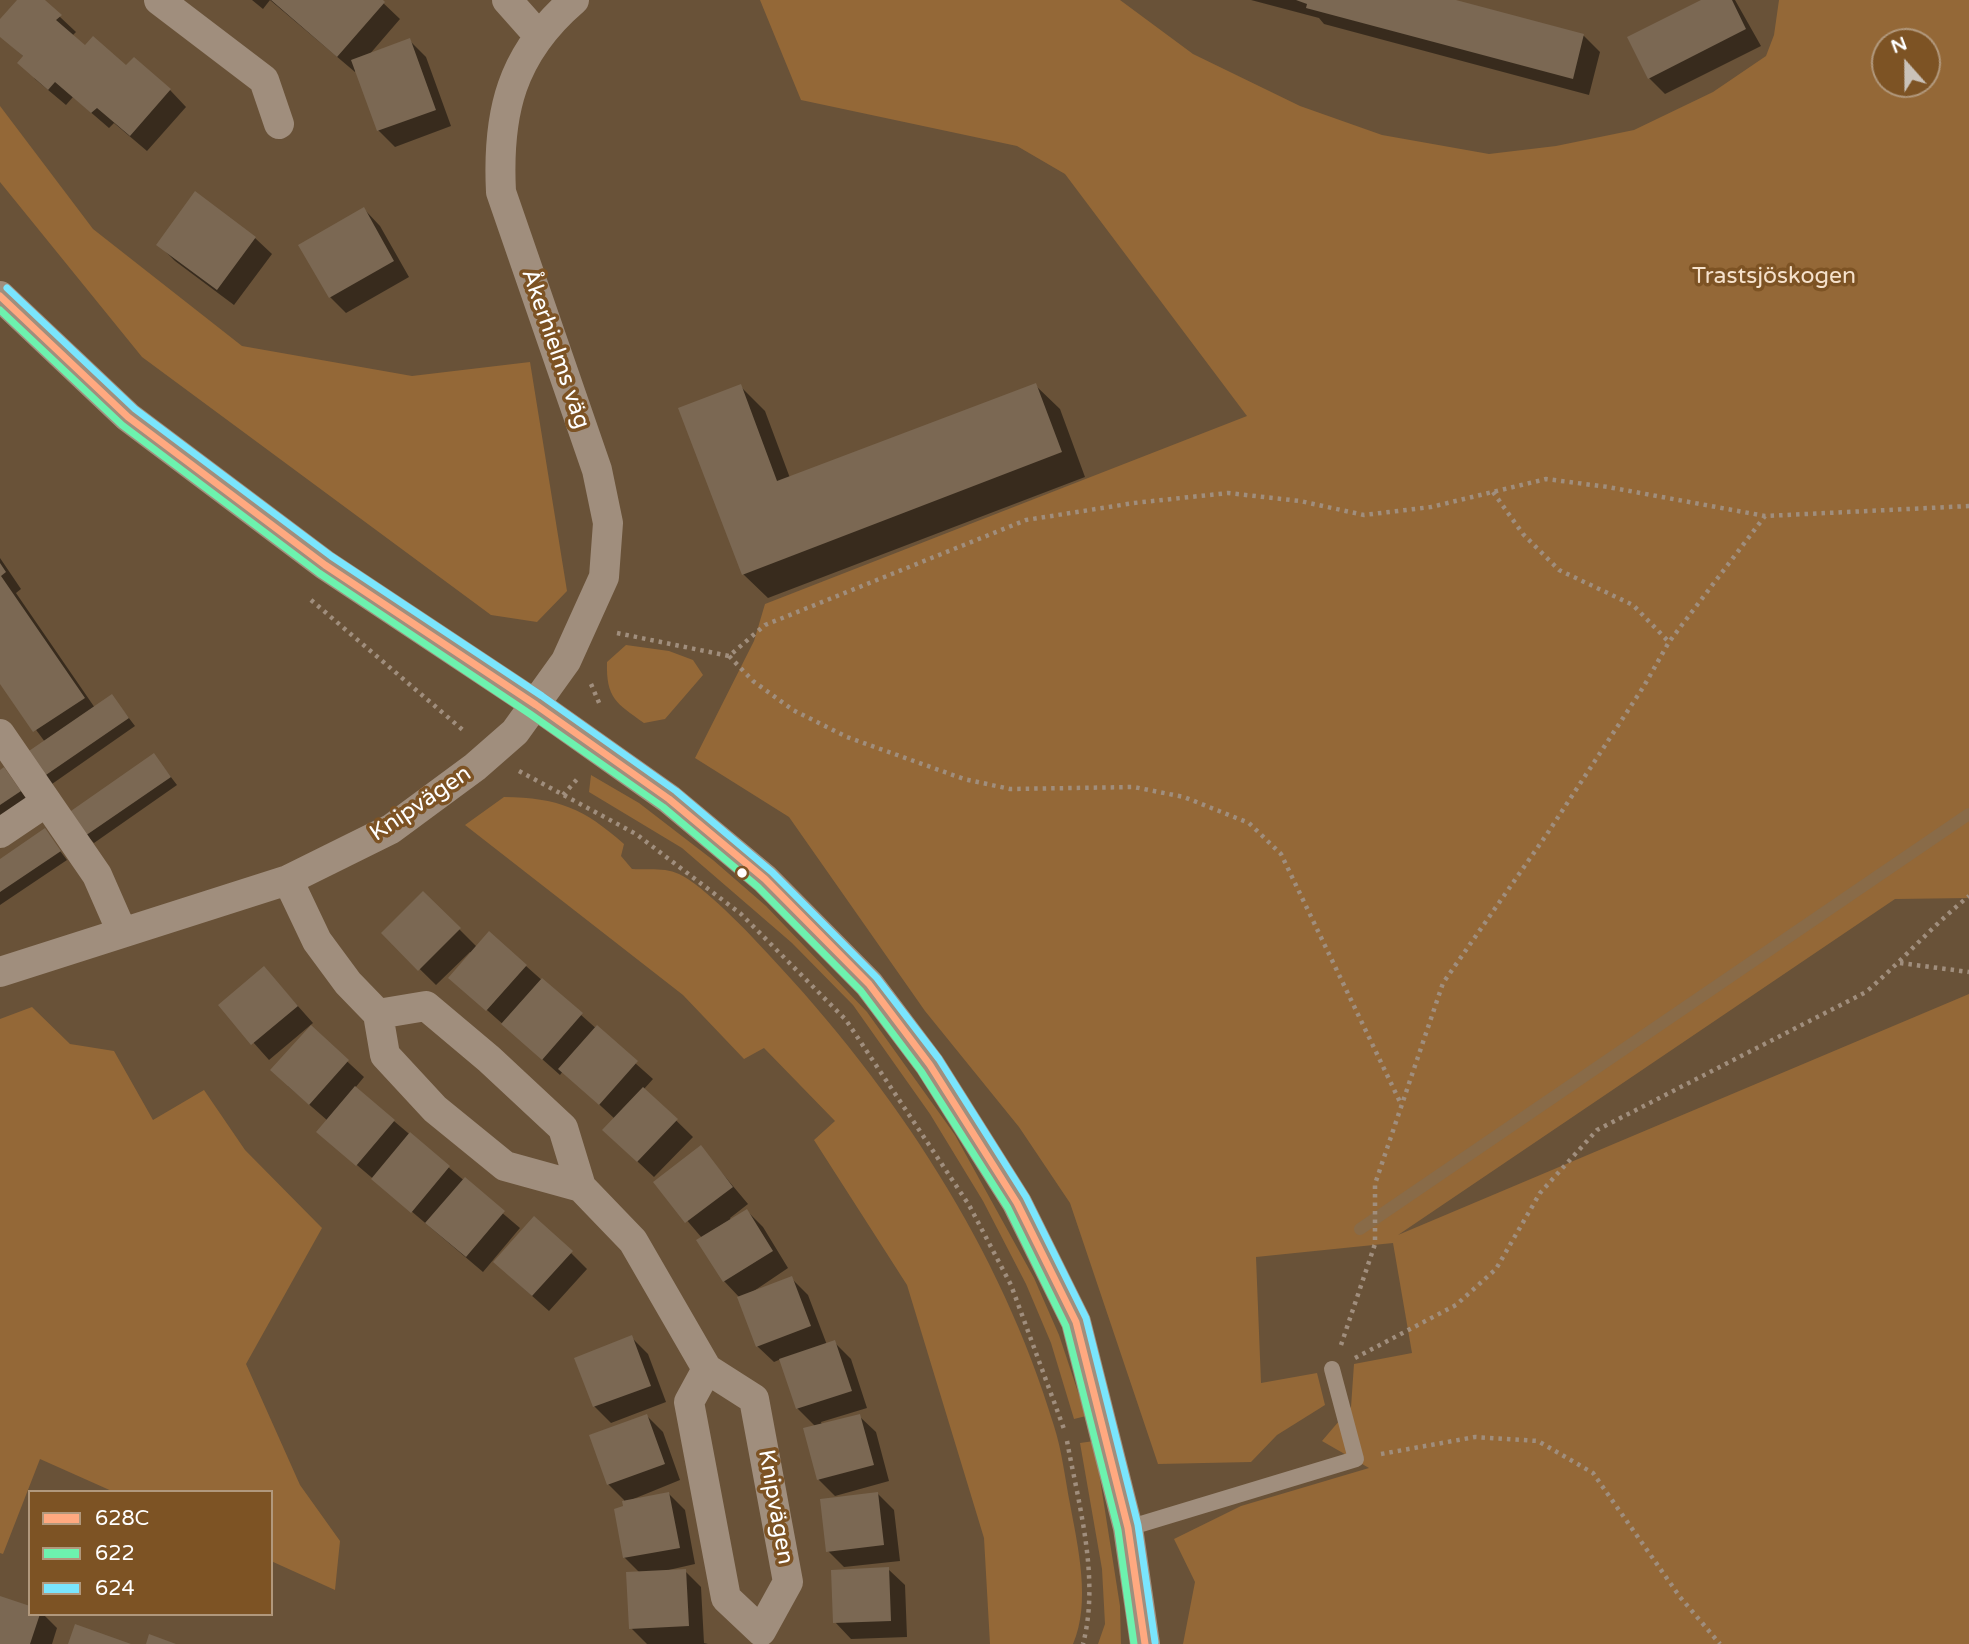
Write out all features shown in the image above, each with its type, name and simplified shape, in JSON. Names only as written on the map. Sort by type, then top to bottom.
[{"type":"street","points":[[159,0],[264,80],[279,124]]},
{"type":"street","points":[[508,0],[539,36]]},
{"type":"street","name":"Åkerhielms väg","points":[[536,705],[566,661],[604,577],[608,523],[597,470],[501,192],[499,145],[514,80],[539,36],[574,0]]},
{"type":"street","points":[[0,296],[128,417],[325,565],[536,705],[669,799],[765,878],[869,984],[930,1065],[1017,1203],[1076,1322],[1128,1528],[1145,1644]]},
{"type":"street","name":"Knipvägen","points":[[0,972],[288,880],[391,829],[492,752],[515,732],[536,705]]},
{"type":"street","points":[[0,734],[97,875],[122,932]]},
{"type":"street","points":[[0,833],[46,802]]},
{"type":"street","points":[[288,880],[317,941],[348,983],[378,1014],[385,1055],[435,1108],[505,1166],[581,1187]]},
{"type":"street","name":"Knipvägen","points":[[378,1014],[426,1006],[489,1059],[563,1128],[581,1187],[633,1241],[707,1369],[754,1399],[776,1502],[789,1582],[761,1631],[726,1598],[689,1402],[707,1369]]},
{"type":"lane","points":[[1128,1528],[1356,1459],[1332,1369]]},
{"type":"path","points":[[729,656],[765,625],[1026,520],[1134,503],[1228,493],[1300,501],[1364,515],[1431,506],[1546,479],[1608,486],[1765,516],[1969,506]]},
{"type":"path","points":[[1493,492],[1523,534],[1559,570],[1633,605],[1669,642]]},
{"type":"path","points":[[1332,1369],[1375,1244],[1375,1184],[1443,983],[1547,834],[1644,686],[1669,642],[1765,516]]},
{"type":"path","points":[[306,596],[453,723],[492,752],[522,773],[636,834],[741,914],[846,1020],[970,1205],[1011,1285],[1044,1366],[1066,1434],[1084,1533],[1090,1596],[1083,1644]]},
{"type":"path","points":[[606,630],[729,656],[753,681],[793,710],[847,737],[964,779],[1010,789],[1134,787],[1184,797],[1249,823],[1282,854],[1401,1104]]},
{"type":"path","points":[[1332,1369],[1456,1305],[1496,1269],[1541,1193],[1597,1130],[1866,992],[1899,963],[1927,930],[1969,896]]},
{"type":"path","points":[[1899,963],[1969,972]]},
{"type":"path","points":[[1356,1459],[1475,1437],[1538,1441],[1593,1473],[1680,1597],[1720,1644]]},
{"type":"green space","name":"Trastsjöskogen","points":[[760,0],[1120,0],[1193,54],[1300,106],[1382,135],[1489,154],[1556,146],[1634,130],[1713,92],[1766,56],[1774,35],[1779,0],[1969,0],[1969,898],[1895,899],[1398,1235],[1969,994],[1969,1644],[1183,1644],[1195,1582],[1174,1539],[1241,1506],[1369,1468],[1322,1441],[1351,1407],[1354,1364],[1412,1353],[1393,1243],[1256,1257],[1261,1383],[1317,1373],[1325,1405],[1277,1435],[1251,1462],[1158,1464],[1070,1203],[1019,1127],[925,1011],[789,817],[695,758],[754,641],[765,604],[1247,416],[1065,174],[1017,146],[801,100]]},
{"type":"green space","points":[[0,106],[93,229],[242,346],[412,376],[530,362],[567,591],[537,622],[491,615],[142,357],[0,182]]},
{"type":"green space","points":[[626,645],[669,651],[693,660],[703,675],[665,719],[644,723],[626,710],[611,692],[607,662]]},
{"type":"green space","points":[[591,775],[639,803],[713,860],[766,906],[867,1012],[955,1135],[1034,1278],[1059,1335],[1086,1416],[1074,1419],[1051,1343],[1026,1284],[983,1201],[930,1114],[853,1005],[792,943],[682,848],[589,792]]},
{"type":"green space","points":[[504,797],[540,800],[569,807],[596,822],[624,844],[621,856],[632,869],[674,872],[701,888],[750,935],[815,1006],[901,1116],[939,1174],[1005,1297],[1032,1360],[1054,1426],[1081,1575],[1081,1611],[1073,1644],[990,1644],[984,1538],[907,1285],[814,1140],[835,1121],[764,1048],[744,1059],[683,995],[465,825]]},
{"type":"green space","points":[[32,1007],[70,1044],[114,1051],[153,1120],[204,1090],[245,1150],[322,1228],[246,1364],[300,1485],[340,1541],[335,1590],[273,1562],[273,1490],[110,1490],[40,1459],[3,1554],[0,1553],[0,1019]]},
{"type":"green space","points":[[1094,1441],[1120,1606],[1121,1644],[1098,1644],[1105,1624],[1102,1569],[1080,1443]]},
{"type":"building","points":[[17,0],[45,0],[62,15],[56,20],[85,45],[93,36],[126,65],[134,57],[171,89],[130,136],[97,108],[91,113],[55,82],[48,90],[17,63],[23,56],[0,37],[0,19]]},
{"type":"building","points":[[271,0],[383,0],[385,2],[337,57]]},
{"type":"building","points":[[1296,0],[1456,0],[1584,34],[1573,79],[1306,8],[1307,4]]},
{"type":"building","points":[[1701,0],[1732,0],[1746,29],[1648,79],[1627,37]]},
{"type":"building","points":[[410,38],[436,110],[377,131],[351,60]]},
{"type":"building","points":[[195,191],[256,237],[217,290],[156,245]]},
{"type":"building","points":[[364,207],[394,261],[329,298],[298,245]]},
{"type":"building","points":[[1036,383],[1062,452],[742,575],[678,408],[741,384],[777,481]]},
{"type":"building","points":[[0,563],[6,572],[1,576],[85,698],[33,732],[0,684]]},
{"type":"building","points":[[112,694],[129,718],[43,777],[26,753]]},
{"type":"building","points":[[154,753],[171,777],[85,836],[68,813]]},
{"type":"building","points":[[4,767],[21,791],[0,805],[0,770]]},
{"type":"building","points":[[45,828],[61,851],[0,892],[0,859]]},
{"type":"building","points":[[423,891],[461,928],[418,971],[381,933]]},
{"type":"building","points":[[489,931],[527,965],[486,1011],[448,978]]},
{"type":"building","points":[[264,966],[298,1006],[251,1045],[218,1005]]},
{"type":"building","points":[[542,978],[583,1013],[542,1060],[501,1024]]},
{"type":"building","points":[[311,1025],[349,1060],[309,1105],[270,1070]]},
{"type":"building","points":[[597,1025],[638,1061],[599,1105],[558,1069]]},
{"type":"building","points":[[355,1086],[395,1120],[356,1166],[316,1132]]},
{"type":"building","points":[[643,1087],[678,1119],[637,1162],[602,1130]]},
{"type":"building","points":[[410,1132],[450,1166],[411,1213],[371,1179]]},
{"type":"building","points":[[701,1145],[733,1187],[685,1223],[653,1182]]},
{"type":"building","points":[[465,1177],[505,1211],[466,1257],[425,1223]]},
{"type":"building","points":[[747,1209],[773,1251],[723,1282],[696,1240]]},
{"type":"building","points":[[534,1216],[573,1251],[532,1296],[493,1262]]},
{"type":"building","points":[[792,1276],[811,1326],[756,1347],[737,1297]]},
{"type":"building","points":[[632,1335],[651,1386],[593,1407],[574,1358]]},
{"type":"building","points":[[835,1340],[852,1391],[796,1409],[779,1359]]},
{"type":"building","points":[[647,1414],[665,1464],[607,1485],[589,1435]]},
{"type":"building","points":[[860,1414],[874,1465],[817,1480],[803,1428]]},
{"type":"building","points":[[669,1492],[680,1548],[623,1558],[614,1509],[623,1506],[622,1501]]},
{"type":"building","points":[[878,1492],[884,1545],[826,1552],[820,1499]]},
{"type":"building","points":[[889,1567],[891,1621],[833,1623],[831,1570]]},
{"type":"building","points":[[686,1569],[689,1626],[629,1629],[626,1572]]},
{"type":"building","points":[[0,1596],[28,1605],[28,1616],[39,1616],[30,1644],[0,1644]]},
{"type":"building","points":[[75,1624],[131,1644],[68,1644]]},
{"type":"building","points":[[149,1634],[176,1644],[146,1644]]},
{"type":"waterway","points":[[1360,1229],[1969,814]]},
{"type":"transit line","name":"624","points":[[7,288],[135,409],[331,556],[542,696],[676,791],[772,872],[877,978],[939,1059],[1026,1197],[1086,1318],[1138,1525],[1155,1642]]},
{"type":"transit line","name":"628C","points":[[0,296],[128,417],[325,565],[536,705],[669,799],[765,879],[869,984],[930,1065],[1017,1203],[1076,1322],[1128,1528],[1145,1644]]},
{"type":"transit line","name":"622","points":[[0,310],[122,425],[319,573],[663,807],[758,887],[861,991],[921,1071],[1008,1208],[1066,1326],[1118,1530],[1134,1644]]}]
